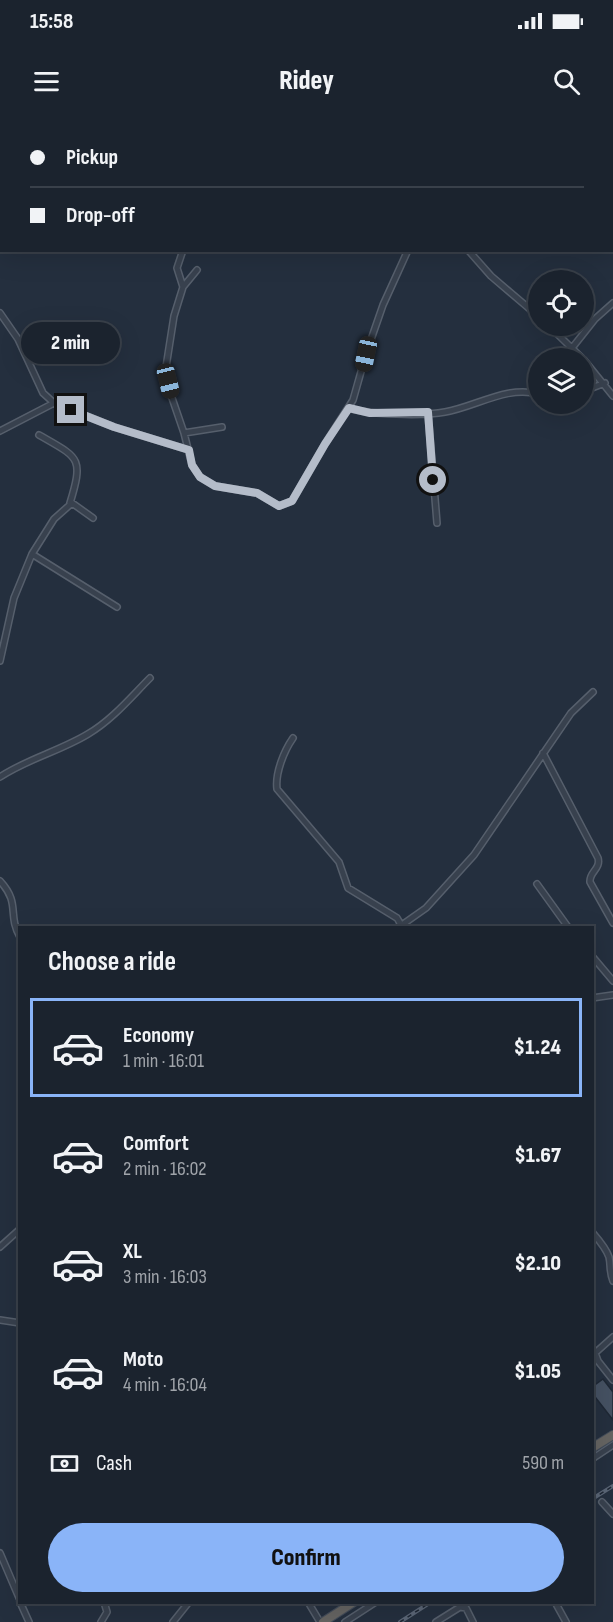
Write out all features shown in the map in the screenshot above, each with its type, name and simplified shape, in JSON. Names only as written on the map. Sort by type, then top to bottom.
[{"type":"highway","points":[[594,1447],[613,1435]]},
{"type":"highway","points":[[321,1622],[351,1604]]},
{"type":"street","points":[[182,252],[177,268],[183,287]]},
{"type":"street","points":[[197,270],[183,287],[174,316],[166,367],[171,395],[195,471],[215,486],[257,493],[283,506],[292,501],[354,400],[366,354],[383,305],[407,252]]},
{"type":"street","points":[[470,252],[491,276],[528,307]]},
{"type":"street","points":[[559,336],[572,348],[595,319],[613,303]]},
{"type":"street","points":[[0,313],[18,339],[43,393],[54,403],[114,427],[189,450]]},
{"type":"street","points":[[594,372],[613,396]]},
{"type":"street","points":[[594,386],[604,383]]},
{"type":"street","points":[[349,408],[370,413],[447,412],[521,391],[528,392]]},
{"type":"street","points":[[0,431],[54,403]]},
{"type":"street","points":[[428,412],[437,523]]},
{"type":"street","points":[[184,433],[222,427]]},
{"type":"street","points":[[0,661],[14,598],[32,554],[54,519],[70,503],[78,475],[76,461],[66,451],[39,435]]},
{"type":"street","points":[[70,503],[76,504],[93,518]]},
{"type":"street","points":[[32,554],[117,607]]},
{"type":"street","points":[[0,771],[0,777],[42,754],[90,733],[105,723],[150,678]]},
{"type":"street","points":[[400,926],[426,909],[474,855],[576,707],[593,692]]},
{"type":"street","points":[[293,738],[286,749],[276,779],[277,789],[339,862],[348,888],[397,918],[399,926]]},
{"type":"street","points":[[543,753],[598,858],[598,866],[590,876],[590,882],[613,923]]},
{"type":"street","points":[[0,881],[11,894],[14,922],[18,932]]},
{"type":"street","points":[[537,884],[567,926]]},
{"type":"street","points":[[594,958],[613,981]]},
{"type":"street","points":[[594,998],[613,995]]},
{"type":"street","points":[[0,1247],[18,1231]]},
{"type":"street","points":[[594,1235],[607,1252],[610,1260],[608,1267],[613,1281]]},
{"type":"street","points":[[0,1320],[18,1323]]},
{"type":"street","points":[[613,1337],[595,1353],[595,1360],[613,1380]]},
{"type":"street","points":[[594,1458],[613,1445]]},
{"type":"street","points":[[602,1502],[613,1514]]},
{"type":"street","points":[[0,1553],[18,1596]]},
{"type":"street","points":[[21,1604],[29,1622]]},
{"type":"street","points":[[100,1622],[107,1612],[105,1604]]},
{"type":"street","points":[[173,1622],[187,1604]]},
{"type":"street","points":[[309,1604],[321,1622]]},
{"type":"street","points":[[345,1622],[373,1604]]},
{"type":"street","points":[[556,1604],[566,1622]]},
{"type":"street","points":[[436,1622],[460,1607],[466,1608],[473,1622]]},
{"type":"building","points":[[603,1379],[613,1392],[613,1420],[594,1396],[594,1386]]},
{"type":"railway","points":[[594,1498],[613,1486]]},
{"type":"railway","points":[[400,1622],[428,1604]]},
{"type":"route","points":[[71,410],[114,427],[189,450],[192,465],[200,477],[215,486],[257,493],[279,506],[292,501],[349,408],[362,413],[428,412],[433,480]]}]
